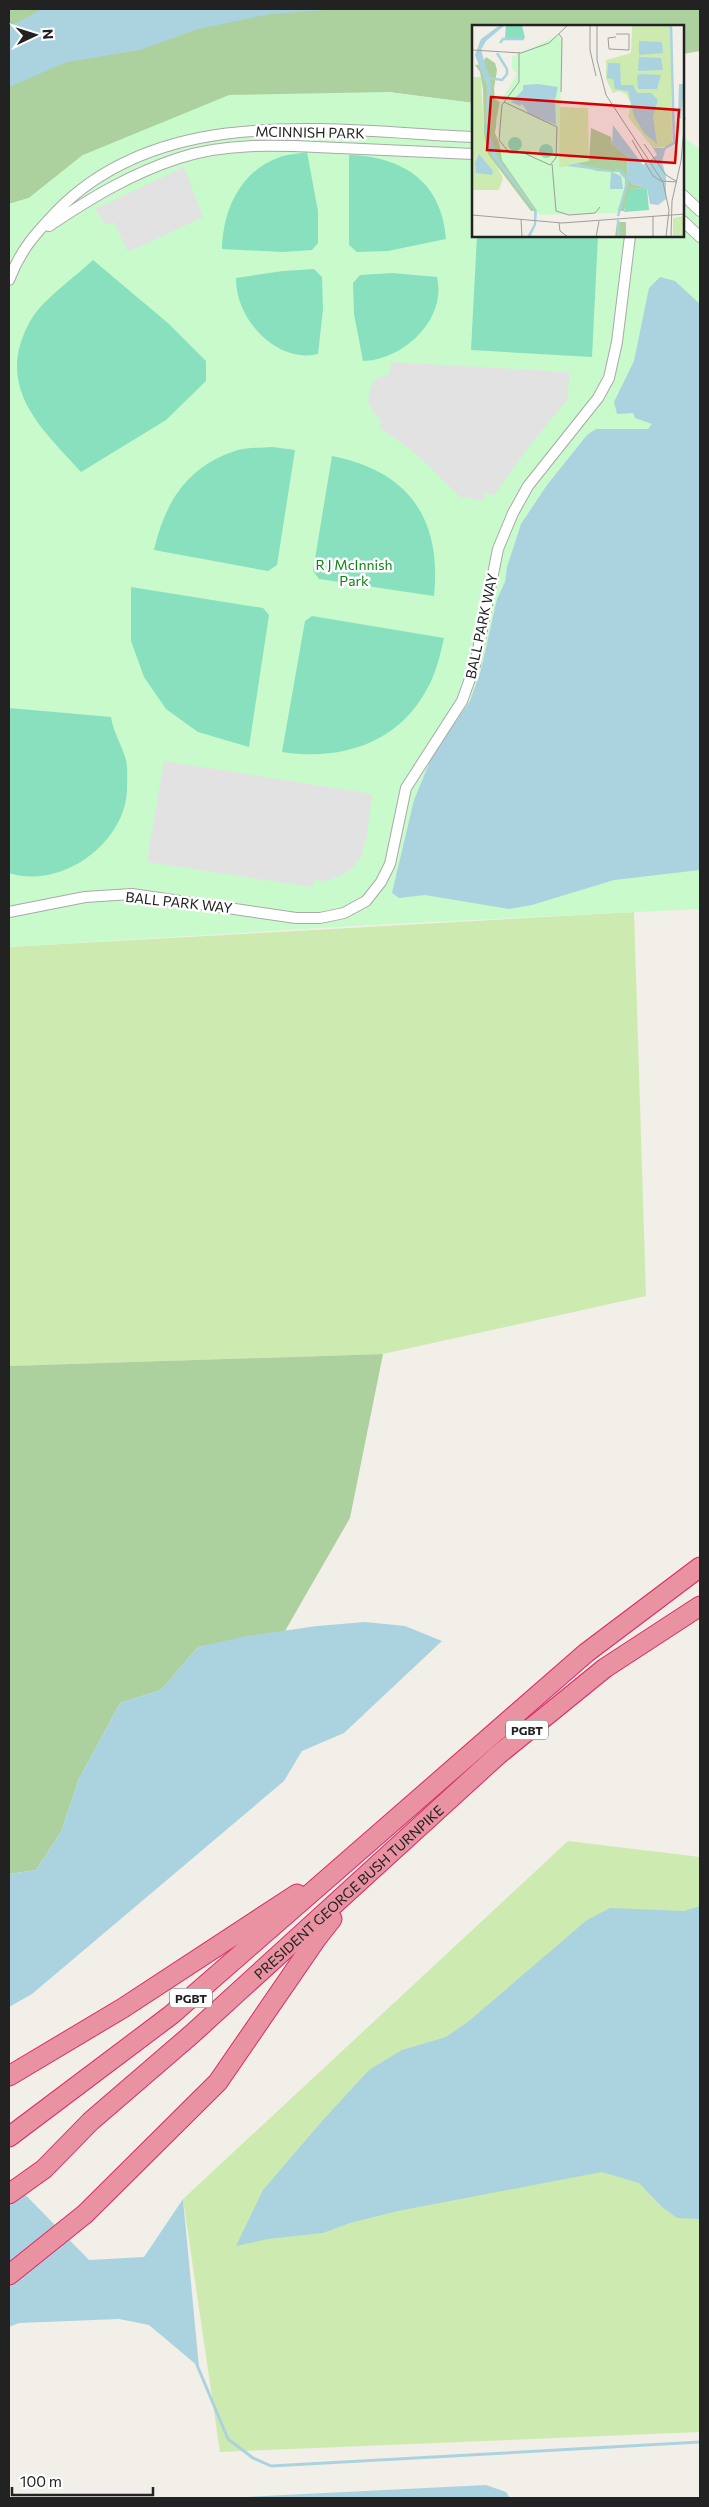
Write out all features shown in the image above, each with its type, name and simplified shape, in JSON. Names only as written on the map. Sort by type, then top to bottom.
[{"type":"highway","name":"PRESIDENT GEORGE BUSH TURNPIKE","points":[[11,2135],[171,2015],[586,1653],[700,1567]]},
{"type":"highway","name":"PRESIDENT GEORGE BUSH TURNPIKE","points":[[9,2194],[44,2169],[91,2121],[192,2034],[370,1874],[498,1755],[605,1668],[700,1606]]},
{"type":"highway","points":[[9,2076],[123,2008],[359,1853]]},
{"type":"highway","points":[[9,2275],[85,2214],[218,2082],[317,1938],[370,1874]]},
{"type":"street","name":"MCINNISH PARK","points":[[9,280],[29,239],[74,194],[106,172],[142,154],[223,133],[279,129],[472,137]]},
{"type":"street","name":"MCINNISH PARK","points":[[29,239],[101,191],[180,157],[262,146],[472,154]]},
{"type":"street","points":[[684,196],[700,211]]},
{"type":"street","points":[[684,222],[700,237]]},
{"type":"street","name":"BALL PARK WAY","points":[[9,912],[85,897],[132,894],[296,918],[312,918],[344,914],[366,901],[381,882],[390,864],[406,788],[462,701],[474,664],[498,549],[513,513],[528,486],[598,398],[608,378],[617,342],[630,238]]},
{"type":"green space","points":[[9,9],[700,9],[700,51],[684,54],[684,25],[472,25],[472,103],[388,92],[83,155],[29,198],[9,204]]},
{"type":"green space","name":"R J McInnish Park","points":[[388,92],[472,103],[472,238],[684,238],[684,138],[700,149],[700,909],[371,925],[9,947],[9,204],[29,198],[83,155],[229,95]]},
{"type":"green space","points":[[307,152],[318,211],[318,243],[312,250],[283,252],[222,249],[223,234],[230,206],[244,182],[266,163],[283,156]]},
{"type":"green space","points":[[349,155],[364,156],[392,163],[417,176],[435,198],[442,216],[446,239],[388,251],[357,252],[349,245]]},
{"type":"green space","points":[[477,238],[598,238],[592,357],[471,350]]},
{"type":"green space","points":[[93,260],[169,324],[206,361],[206,381],[166,420],[81,472],[56,445],[33,415],[24,399],[19,383],[17,364],[20,345],[34,315],[50,297]]},
{"type":"green space","points":[[314,269],[322,277],[323,309],[318,354],[302,355],[287,352],[273,345],[250,322],[242,308],[236,278],[283,271]]},
{"type":"green space","points":[[392,273],[437,277],[438,293],[435,308],[429,322],[419,335],[407,345],[393,354],[363,361],[354,314],[353,283],[360,275]]},
{"type":"green space","points":[[273,447],[295,450],[277,565],[268,571],[154,550],[172,502],[191,477],[204,466],[235,451],[249,448]]},
{"type":"green space","points":[[332,456],[359,463],[382,473],[400,487],[415,503],[426,522],[432,544],[435,568],[434,596],[319,579],[313,571]]},
{"type":"green space","points":[[131,587],[263,608],[269,615],[249,747],[198,732],[166,709],[144,677],[131,641]]},
{"type":"green space","points":[[312,616],[444,638],[435,671],[427,689],[415,708],[384,735],[346,751],[325,754],[282,752],[305,621]]},
{"type":"green space","points":[[9,708],[111,717],[126,760],[127,790],[123,810],[115,828],[102,844],[86,858],[68,868],[49,875],[29,877],[9,873]]},
{"type":"green space","points":[[634,912],[646,1296],[383,1354],[9,1366],[9,947]]},
{"type":"green space","points":[[383,1354],[350,1518],[285,1631],[198,1647],[161,1690],[120,1703],[79,1779],[61,1832],[36,1870],[9,1874],[9,1366]]},
{"type":"green space","points":[[568,1841],[700,1857],[700,2432],[220,2452],[183,2199]]},
{"type":"shaded area","points":[[184,167],[203,217],[128,252],[114,222],[106,225],[95,209]]},
{"type":"shaded area","points":[[391,362],[569,372],[568,399],[534,440],[494,495],[484,492],[485,501],[460,497],[414,452],[380,428],[381,420],[373,412],[368,401],[370,389],[377,378],[390,374]]},
{"type":"shaded area","points":[[164,761],[372,794],[367,835],[361,857],[349,871],[327,881],[314,880],[312,887],[147,862]]},
{"type":"water","points":[[42,9],[337,9],[270,14],[198,29],[140,50],[67,62],[9,87],[9,27]]},
{"type":"water","points":[[660,277],[675,281],[700,304],[700,870],[614,880],[532,905],[509,909],[425,895],[399,898],[392,893],[414,800],[433,754],[470,701],[481,670],[497,599],[505,582],[507,567],[521,524],[547,485],[587,435],[596,429],[648,429],[652,424],[635,418],[633,413],[617,414],[614,402],[634,361],[649,288]]},
{"type":"water","points":[[365,1622],[405,1626],[442,1641],[344,1733],[302,1751],[284,1781],[32,1994],[9,2007],[9,1874],[36,1870],[61,1832],[79,1779],[120,1703],[161,1690],[198,1647],[247,1636],[317,1626]]},
{"type":"water","points":[[700,1906],[700,2219],[677,2218],[662,2207],[639,2183],[602,2172],[398,2211],[350,2223],[323,2233],[268,2239],[236,2246],[263,2190],[369,2070],[402,2050],[446,2037],[469,2021],[587,1920],[610,1908],[684,1911]]},
{"type":"water","points":[[9,2178],[89,2260],[144,2257],[183,2199],[199,2367],[149,2325],[119,2319],[19,2323],[9,2327]]},
{"type":"water","points":[[486,2485],[506,2492],[510,2498],[226,2498]]},
{"type":"waterway","points":[[197,2365],[228,2439],[253,2458],[271,2466],[700,2442]]}]
